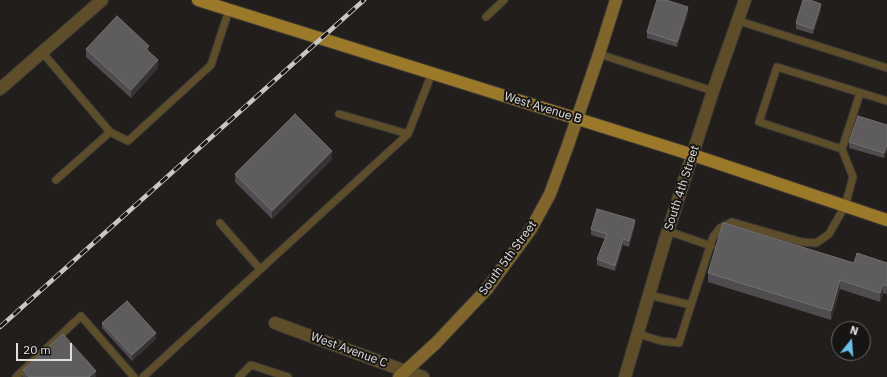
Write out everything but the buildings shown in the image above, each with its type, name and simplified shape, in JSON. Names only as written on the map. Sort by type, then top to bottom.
[{"type":"main road","name":"West Avenue B","points":[[198,0],[578,119],[845,206],[886,217]]},
{"type":"street","points":[[0,89],[102,0]]},
{"type":"street","name":"South 5th Street","points":[[402,374],[436,343],[487,289],[531,230],[550,194],[578,119],[616,0]]},
{"type":"street","name":"South 4th Street","points":[[627,377],[668,232],[713,91],[739,21],[745,0]]},
{"type":"street","name":"West Avenue C","points":[[275,323],[402,374],[423,377]]},
{"type":"lane","points":[[486,17],[504,0]]},
{"type":"lane","points":[[42,52],[110,132],[128,141],[210,65],[215,55],[229,10]]},
{"type":"lane","points":[[739,21],[887,68]]},
{"type":"lane","points":[[599,54],[713,91]]},
{"type":"lane","points":[[842,149],[759,122],[777,67],[887,101]]},
{"type":"lane","points":[[143,377],[408,134],[432,73]]},
{"type":"lane","points":[[638,334],[661,341],[679,343],[714,237],[720,228],[732,222],[802,242],[816,242],[829,234],[845,206],[853,178],[842,149],[860,93]]},
{"type":"lane","points":[[338,114],[408,134]]},
{"type":"lane","points":[[56,180],[110,132]]},
{"type":"lane","points":[[220,223],[260,269]]},
{"type":"lane","points":[[668,232],[711,246]]},
{"type":"lane","points":[[649,295],[691,305]]},
{"type":"lane","points":[[16,377],[81,316],[134,377]]},
{"type":"lane","points":[[239,377],[251,365],[288,377]]},
{"type":"railway","points":[[0,327],[364,0]]}]
